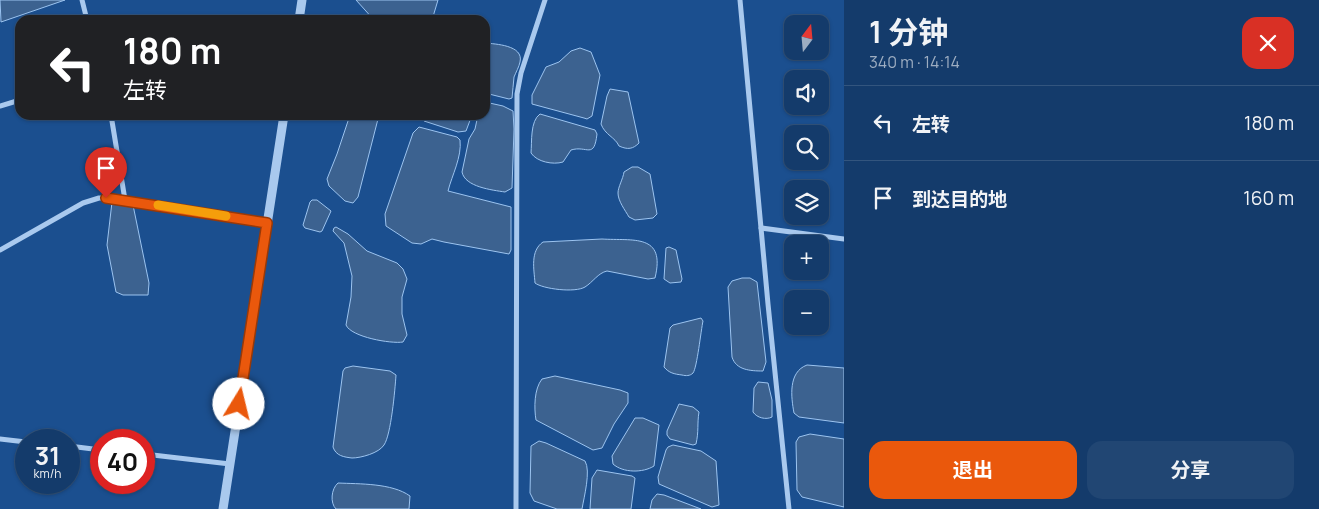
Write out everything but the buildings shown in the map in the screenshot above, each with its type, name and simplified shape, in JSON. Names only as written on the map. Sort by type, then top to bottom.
[{"type":"street","points":[[82,0],[86,15]]},
{"type":"street","points":[[300,15],[302,0]]},
{"type":"street","points":[[516,509],[517,94],[521,73],[545,0]]},
{"type":"street","points":[[740,0],[789,509]]},
{"type":"street","points":[[0,106],[15,102]]},
{"type":"street","points":[[112,120],[125,200]]},
{"type":"street","points":[[223,509],[283,120]]},
{"type":"street","points":[[0,250],[93,199],[125,200],[267,223]]},
{"type":"street","points":[[761,228],[844,239]]},
{"type":"street","points":[[0,440],[15,441]]},
{"type":"street","points":[[155,455],[230,464]]},
{"type":"water","points":[[0,0],[65,0],[21,15],[15,15],[15,17],[1,22]]},
{"type":"water","points":[[356,0],[438,0],[434,15],[370,15]]},
{"type":"water","points":[[490,44],[508,46],[518,52],[520,56],[520,64],[514,77],[512,98],[490,94]]},
{"type":"water","points":[[580,48],[591,52],[600,75],[592,116],[587,119],[532,104],[532,95],[546,67],[559,62],[571,51]]},
{"type":"water","points":[[610,89],[628,92],[639,143],[635,147],[625,148],[619,146],[601,124]]},
{"type":"water","points":[[490,103],[513,111],[512,188],[505,192],[486,189],[473,184],[464,177],[462,172],[469,139],[475,129],[477,120],[490,120]]},
{"type":"water","points":[[540,114],[595,130],[597,134],[594,147],[589,150],[571,150],[563,162],[559,163],[550,163],[537,159],[531,153],[532,138],[535,121]]},
{"type":"water","points":[[348,120],[378,120],[358,197],[353,203],[345,201],[329,186],[327,179]]},
{"type":"water","points":[[470,120],[466,131],[458,132],[424,121]]},
{"type":"water","points":[[419,127],[457,137],[460,140],[458,159],[448,191],[511,207],[511,250],[509,254],[432,239],[421,244],[412,243],[386,226],[385,214],[413,133]]},
{"type":"water","points":[[632,167],[638,167],[650,174],[657,214],[653,218],[635,220],[629,217],[620,202],[618,191],[624,172]]},
{"type":"water","points":[[312,200],[317,200],[331,211],[320,232],[305,228],[303,225]]},
{"type":"water","points":[[112,202],[133,205],[149,283],[148,295],[123,295],[116,292],[107,245]]},
{"type":"water","points":[[336,227],[348,234],[367,251],[397,263],[403,269],[407,279],[402,297],[402,314],[407,335],[403,342],[381,341],[363,336],[355,333],[346,325],[351,297],[352,276],[344,243],[333,231]]},
{"type":"water","points":[[602,239],[635,240],[651,246],[656,253],[655,278],[648,279],[607,271],[585,287],[574,290],[559,290],[535,283],[534,255],[543,242]]},
{"type":"water","points":[[669,247],[676,250],[681,282],[670,283],[664,279],[666,248]]},
{"type":"water","points":[[750,278],[757,282],[766,362],[763,371],[740,367],[732,357],[728,287],[732,281]]},
{"type":"water","points":[[701,318],[703,321],[693,373],[685,376],[670,372],[664,367],[670,328],[673,325]]},
{"type":"water","points":[[807,365],[844,368],[844,423],[799,417],[794,413],[792,386],[797,373]]},
{"type":"water","points":[[353,366],[390,371],[396,375],[391,422],[384,445],[382,448],[369,454],[352,458],[338,454],[333,447],[343,371],[345,368]]},
{"type":"water","points":[[555,376],[628,393],[628,403],[614,424],[602,448],[593,450],[536,420],[535,399],[539,383],[542,379]]},
{"type":"water","points":[[758,382],[768,383],[772,400],[772,417],[770,418],[759,417],[753,412],[754,388]]},
{"type":"water","points":[[679,404],[693,407],[699,412],[696,444],[693,445],[670,439],[667,435]]},
{"type":"water","points":[[635,418],[643,418],[659,425],[654,466],[644,470],[633,471],[617,467],[613,464],[612,456]]},
{"type":"water","points":[[810,434],[844,439],[844,507],[802,497],[797,490],[796,442],[799,437]]},
{"type":"water","points":[[539,441],[585,461],[587,477],[582,509],[557,509],[534,501],[530,493],[531,446]]},
{"type":"water","points":[[673,445],[701,451],[716,461],[719,505],[712,507],[659,484],[658,477],[666,450]]},
{"type":"water","points":[[597,470],[635,478],[631,509],[590,509],[592,478]]},
{"type":"water","points":[[338,483],[385,486],[403,492],[410,496],[409,509],[336,509],[332,496]]},
{"type":"water","points":[[657,494],[701,509],[650,509],[652,500]]},
{"type":"slow traffic","points":[[158,205],[226,216]]},
{"type":"route","points":[[106,198],[267,223],[239,404]]}]
